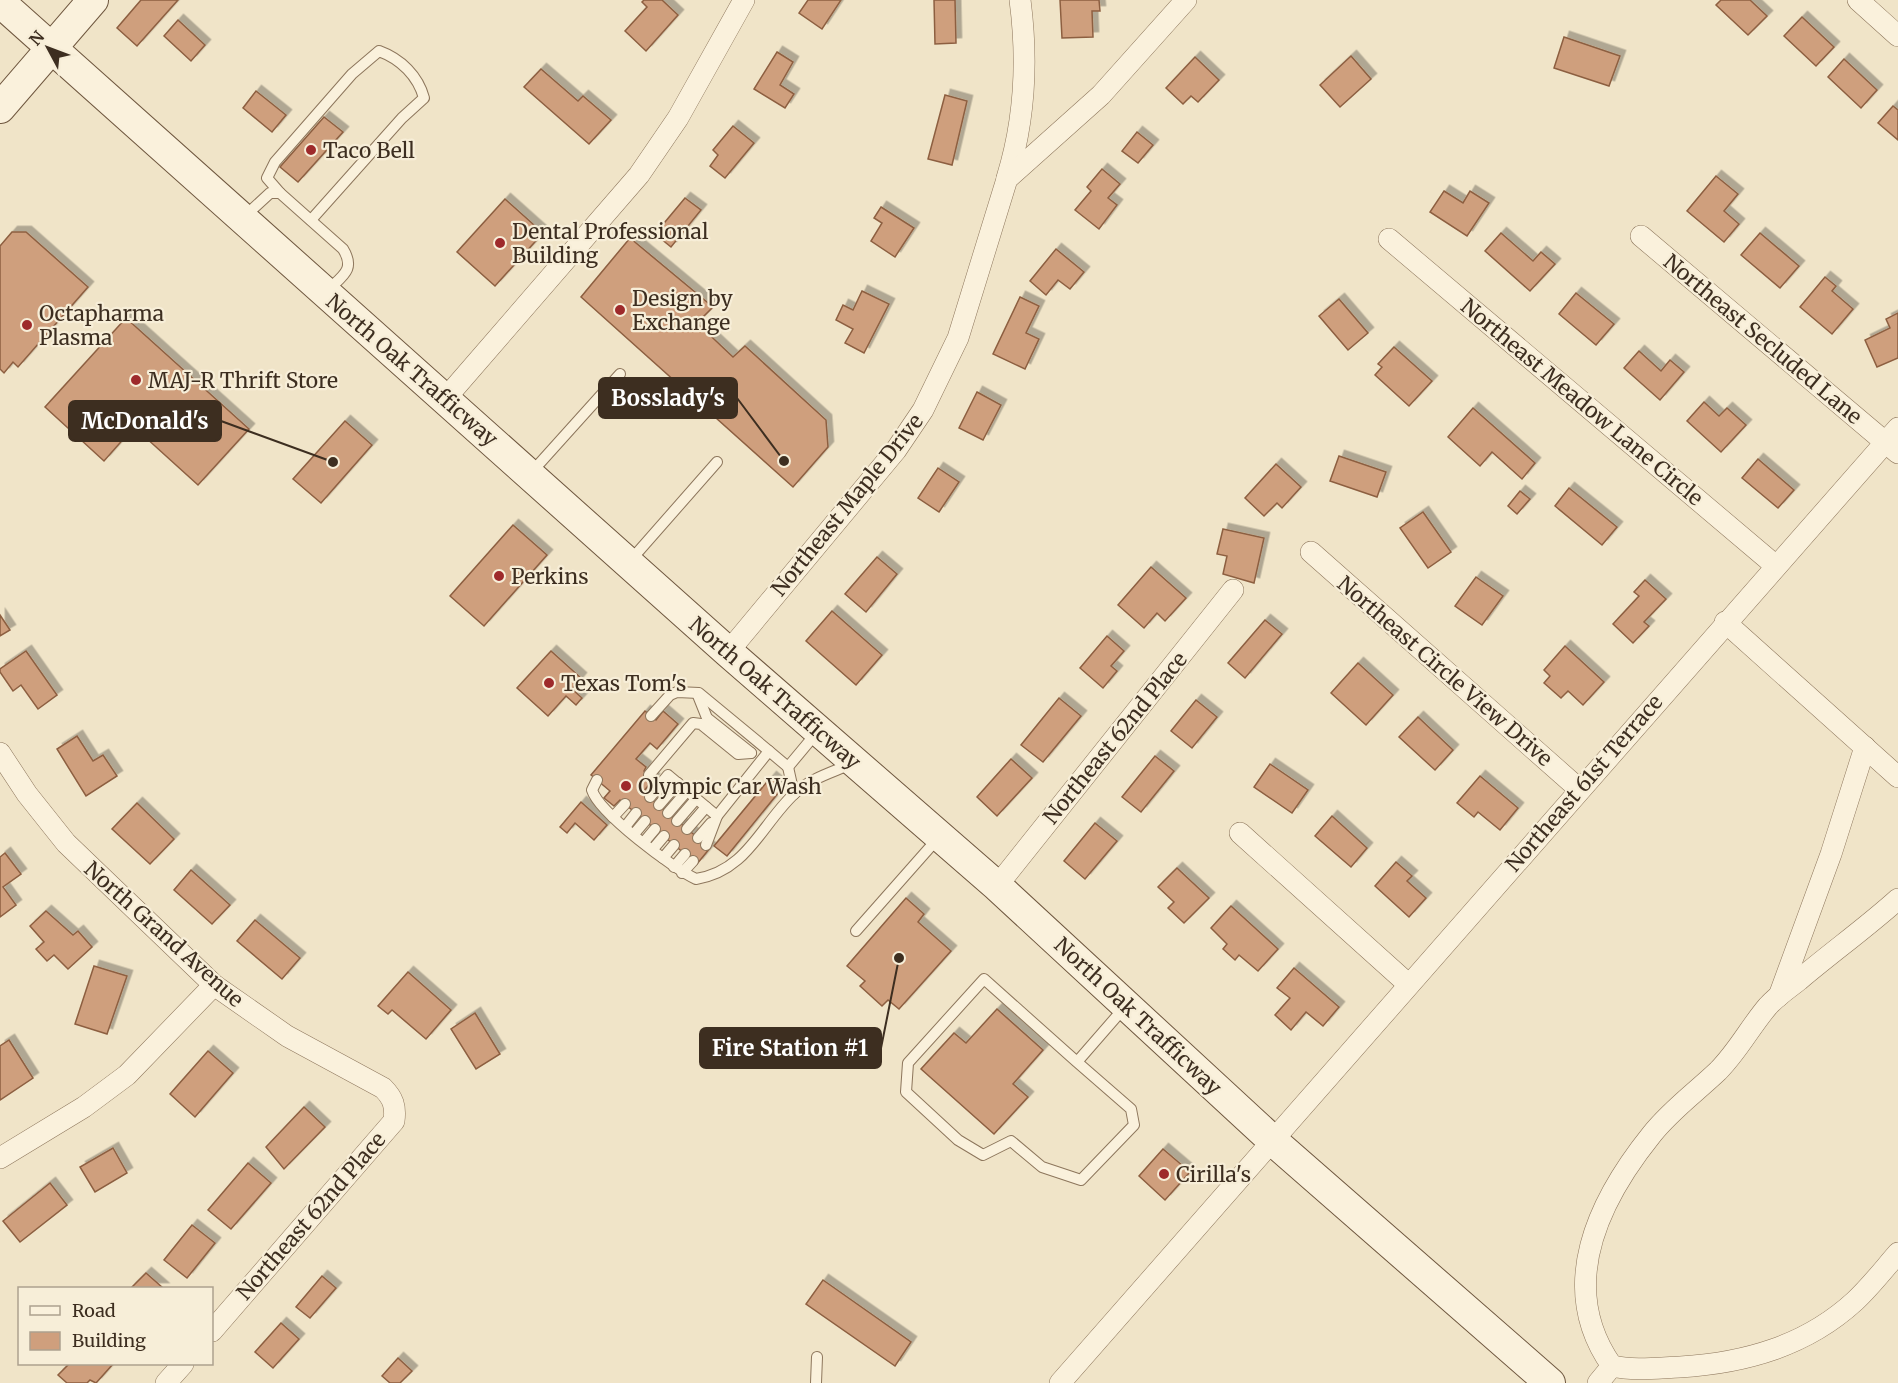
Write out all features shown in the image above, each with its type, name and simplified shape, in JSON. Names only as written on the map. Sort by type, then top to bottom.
[{"type":"main road","points":[[0,108],[93,0]]},
{"type":"main road","name":"North Oak Trafficway","points":[[0,2],[628,564],[997,886],[1272,1140],[1550,1383]]},
{"type":"street","points":[[445,399],[639,175],[678,118],[744,0]]},
{"type":"street","name":"Northeast Maple Drive","points":[[728,652],[896,450],[923,410],[958,338],[1019,140],[1025,67],[1020,0]]},
{"type":"street","points":[[1007,179],[1101,95],[1186,0]]},
{"type":"street","points":[[1858,0],[1898,36]]},
{"type":"street","name":"Northeast Secluded Lane","points":[[1641,236],[1894,441]]},
{"type":"street","name":"Northeast Meadow Lane Circle","points":[[1389,239],[1776,566]]},
{"type":"street","name":"Northeast 61st Terrace","points":[[1060,1383],[1725,622],[1894,441]]},
{"type":"street","name":"Northeast Circle View Drive","points":[[1311,552],[1579,789]]},
{"type":"street","name":"Northeast 62nd Place","points":[[997,886],[1233,590]]},
{"type":"street","points":[[1725,622],[1898,777]]},
{"type":"street","points":[[1778,998],[1831,854],[1865,747]]},
{"type":"street","name":"North Grand Avenue","points":[[0,753],[27,794],[66,843],[214,985],[287,1036],[383,1088],[391,1096]]},
{"type":"street","points":[[1239,833],[1408,984]]},
{"type":"street","points":[[1612,1366],[1595,1338],[1585,1304],[1586,1264],[1594,1233],[1622,1178],[1653,1133],[1737,1051],[1768,1006],[1898,899]]},
{"type":"street","points":[[0,1158],[84,1107],[127,1075],[214,985]]},
{"type":"street","name":"Northeast 62nd Place","points":[[213,1330],[394,1121],[395,1108],[391,1096]]},
{"type":"street","points":[[1612,1366],[1635,1369],[1719,1365],[1785,1345],[1829,1322],[1856,1300],[1898,1253]]},
{"type":"street","points":[[166,1383],[182,1365]]},
{"type":"street","points":[[1598,1383],[1612,1366]]},
{"type":"lane","points":[[311,220],[402,118],[424,98],[420,83],[394,57],[379,51],[352,74],[275,162],[267,178],[280,193],[343,249],[350,260],[349,267],[325,293]]},
{"type":"lane","points":[[242,219],[270,193],[280,193]]},
{"type":"lane","points":[[530,474],[620,374]]},
{"type":"lane","points":[[628,564],[717,462]]},
{"type":"lane","points":[[651,716],[670,695],[677,692],[696,693],[788,766],[794,794]]},
{"type":"lane","points":[[696,693],[707,718],[751,753]]},
{"type":"lane","points":[[649,775],[693,723],[701,724],[738,754],[769,751]]},
{"type":"lane","points":[[788,766],[818,730]]},
{"type":"lane","points":[[702,841],[717,816],[769,751]]},
{"type":"lane","points":[[597,780],[593,786],[594,795],[614,817],[678,870],[696,879],[707,878],[735,863],[758,840],[794,794],[817,777],[854,762]]},
{"type":"lane","points":[[650,797],[668,775],[717,816]]},
{"type":"lane","points":[[659,805],[678,783]]},
{"type":"lane","points":[[668,813],[687,791]]},
{"type":"lane","points":[[677,820],[696,799]]},
{"type":"lane","points":[[614,817],[625,804]]},
{"type":"lane","points":[[687,829],[706,807]]},
{"type":"lane","points":[[625,827],[636,813]]},
{"type":"lane","points":[[634,834],[645,821]]},
{"type":"lane","points":[[644,842],[659,833],[653,849]]},
{"type":"lane","points":[[856,931],[939,836]]},
{"type":"lane","points":[[663,858],[674,845]]},
{"type":"lane","points":[[678,870],[689,857]]},
{"type":"lane","points":[[984,979],[1077,1062],[1131,1109],[1134,1125],[1081,1180],[1042,1167],[1011,1141],[983,1155],[958,1140],[906,1092],[908,1063],[984,979]]},
{"type":"lane","points":[[1077,1062],[1126,1005]]},
{"type":"lane","points":[[816,1383],[817,1357]]},
{"type":"building","points":[[141,0],[178,0],[137,46],[117,28]]},
{"type":"building","points":[[662,0],[678,15],[646,51],[625,31],[647,7],[642,2]]},
{"type":"building","points":[[808,0],[841,0],[822,29],[799,13]]},
{"type":"building","points":[[934,0],[955,0],[956,43],[935,44]]},
{"type":"building","points":[[1060,0],[1099,0],[1100,11],[1092,11],[1093,37],[1062,38]]},
{"type":"building","points":[[1721,0],[1750,0],[1767,16],[1748,35],[1716,5]]},
{"type":"building","points":[[1802,17],[1834,47],[1816,66],[1784,36]]},
{"type":"building","points":[[178,20],[205,45],[191,61],[164,36]]},
{"type":"building","points":[[1564,37],[1620,56],[1609,86],[1554,68]]},
{"type":"building","points":[[777,52],[793,62],[780,85],[794,94],[785,108],[754,89]]},
{"type":"building","points":[[1351,56],[1371,79],[1340,107],[1320,85]]},
{"type":"building","points":[[1195,57],[1219,80],[1198,102],[1191,96],[1183,104],[1166,88]]},
{"type":"building","points":[[1844,59],[1877,90],[1861,108],[1828,77]]},
{"type":"building","points":[[541,69],[578,101],[583,96],[611,120],[589,144],[524,87]]},
{"type":"building","points":[[256,91],[286,115],[272,132],[243,108]]},
{"type":"building","points":[[945,95],[967,101],[952,165],[928,159]]},
{"type":"building","points":[[1893,106],[1898,110],[1898,140],[1878,123]]},
{"type":"building","name":"Taco Bell","points":[[324,117],[343,132],[298,182],[280,167]]},
{"type":"building","points":[[733,126],[754,143],[725,178],[710,166],[718,155],[713,150]]},
{"type":"building","points":[[1137,132],[1153,145],[1138,163],[1122,151]]},
{"type":"building","points":[[1102,169],[1120,184],[1108,198],[1117,205],[1099,229],[1075,210],[1091,191],[1087,187]]},
{"type":"building","points":[[1716,176],[1738,194],[1724,211],[1739,224],[1724,242],[1687,211]]},
{"type":"building","points":[[1444,191],[1463,203],[1470,191],[1489,203],[1467,236],[1430,212]]},
{"type":"building","points":[[685,198],[701,210],[671,247],[655,234]]},
{"type":"building","name":"Dental Professional Building","points":[[505,199],[543,233],[495,286],[457,252]]},
{"type":"building","points":[[881,207],[914,228],[895,257],[871,241],[882,223],[874,218]]},
{"type":"building","name":"Octapharma Plasma","points":[[12,232],[26,232],[88,287],[18,367],[13,362],[4,373],[0,369],[0,246]]},
{"type":"building","points":[[1501,233],[1533,261],[1541,252],[1555,264],[1530,291],[1485,251]]},
{"type":"building","points":[[1760,233],[1799,266],[1780,288],[1741,255]]},
{"type":"building","points":[[630,238],[713,307],[697,323],[733,357],[745,346],[826,420],[828,447],[793,487],[581,297]]},
{"type":"building","points":[[1056,249],[1084,272],[1070,289],[1058,280],[1046,295],[1030,281]]},
{"type":"building","points":[[1825,277],[1836,286],[1832,291],[1853,309],[1832,334],[1800,307]]},
{"type":"building","points":[[862,291],[889,304],[864,353],[845,343],[853,329],[836,320],[843,305],[853,310]]},
{"type":"building","points":[[1576,293],[1614,324],[1596,345],[1559,314]]},
{"type":"building","points":[[1020,297],[1039,306],[1026,333],[1039,339],[1025,369],[993,354]]},
{"type":"building","points":[[1339,299],[1368,333],[1348,350],[1319,316]]},
{"type":"building","points":[[1898,313],[1898,358],[1877,367],[1865,340],[1890,328],[1886,319]]},
{"type":"building","points":[[126,318],[249,429],[198,485],[134,427],[104,461],[45,407]]},
{"type":"building","points":[[1394,347],[1432,381],[1409,406],[1375,375],[1382,367],[1378,364]]},
{"type":"building","points":[[1639,351],[1661,371],[1670,360],[1684,372],[1660,400],[1624,368]]},
{"type":"building","points":[[977,392],[1001,405],[983,440],[959,428]]},
{"type":"building","points":[[1704,402],[1719,416],[1727,408],[1746,425],[1721,452],[1687,421]]},
{"type":"building","points":[[1473,408],[1535,463],[1522,479],[1492,452],[1480,466],[1448,437]]},
{"type":"building","points":[[345,421],[372,445],[321,503],[293,479]]},
{"type":"building","points":[[1339,456],[1386,472],[1377,497],[1330,481]]},
{"type":"building","points":[[1758,459],[1794,490],[1778,508],[1742,478]]},
{"type":"building","points":[[1276,464],[1301,487],[1282,508],[1277,503],[1264,516],[1245,498]]},
{"type":"building","points":[[938,468],[959,482],[939,512],[918,498]]},
{"type":"building","points":[[1569,488],[1617,527],[1602,545],[1555,506]]},
{"type":"building","points":[[1520,491],[1530,499],[1517,514],[1508,506]]},
{"type":"building","points":[[1423,512],[1451,552],[1428,568],[1400,528]]},
{"type":"building","name":"Perkins","points":[[513,525],[547,555],[484,626],[450,596]]},
{"type":"building","points":[[1223,529],[1264,538],[1254,583],[1223,574],[1227,556],[1217,554]]},
{"type":"building","points":[[877,557],[897,574],[866,612],[845,594]]},
{"type":"building","points":[[1151,567],[1186,598],[1165,621],[1157,613],[1144,628],[1118,605]]},
{"type":"building","points":[[1476,577],[1503,596],[1482,625],[1455,606]]},
{"type":"building","points":[[1645,580],[1666,599],[1644,622],[1649,626],[1633,643],[1613,624],[1639,596],[1634,592]]},
{"type":"building","points":[[832,611],[882,655],[856,685],[806,641]]},
{"type":"building","points":[[0,615],[10,630],[0,636]]},
{"type":"building","points":[[1265,620],[1282,634],[1245,678],[1228,663]]},
{"type":"building","points":[[1107,636],[1124,651],[1111,666],[1117,671],[1103,688],[1080,668]]},
{"type":"building","points":[[1565,646],[1604,682],[1583,705],[1568,691],[1561,698],[1544,683],[1550,676],[1544,670]]},
{"type":"building","points":[[26,651],[57,695],[38,709],[21,685],[13,691],[0,672],[0,669]]},
{"type":"building","name":"Texas Tom's","points":[[551,651],[581,678],[572,689],[582,698],[576,705],[566,696],[548,716],[517,688]]},
{"type":"building","points":[[1358,663],[1393,695],[1366,725],[1331,693]]},
{"type":"building","points":[[1059,698],[1081,716],[1043,762],[1021,745]]},
{"type":"building","points":[[1196,700],[1217,717],[1192,748],[1171,731]]},
{"type":"building","name":"Olympic Car Wash","points":[[645,711],[656,720],[663,711],[678,724],[657,749],[650,743],[636,759],[646,767],[644,771],[654,779],[643,792],[710,848],[697,864],[620,800],[614,806],[604,798],[610,791],[591,775]]},
{"type":"building","points":[[1418,717],[1453,750],[1435,770],[1399,737]]},
{"type":"building","points":[[77,736],[93,761],[103,755],[117,776],[86,796],[57,749]]},
{"type":"building","points":[[1155,756],[1174,771],[1141,812],[1122,797]]},
{"type":"building","points":[[1011,759],[1032,778],[997,816],[977,797]]},
{"type":"building","points":[[1270,764],[1308,790],[1292,813],[1254,787]]},
{"type":"building","points":[[1480,776],[1518,808],[1500,830],[1478,812],[1474,817],[1457,803]]},
{"type":"building","points":[[771,777],[783,787],[727,856],[714,846]]},
{"type":"building","points":[[581,802],[607,825],[594,840],[575,823],[567,833],[560,827]]},
{"type":"building","points":[[137,803],[174,839],[150,864],[112,829]]},
{"type":"building","points":[[1332,816],[1367,848],[1351,867],[1315,836]]},
{"type":"building","points":[[1095,823],[1117,841],[1085,879],[1064,861]]},
{"type":"building","points":[[5,853],[21,874],[3,887],[16,905],[0,917],[0,857]]},
{"type":"building","points":[[1396,862],[1412,876],[1407,881],[1426,898],[1409,917],[1375,886]]},
{"type":"building","points":[[1177,868],[1209,898],[1184,923],[1168,908],[1174,902],[1158,887]]},
{"type":"building","points":[[191,870],[230,905],[212,924],[174,890]]},
{"type":"building","points":[[906,898],[924,914],[918,922],[951,951],[899,1009],[888,1000],[882,1006],[860,986],[865,981],[847,966]]},
{"type":"building","points":[[1231,906],[1278,949],[1258,971],[1239,955],[1235,960],[1223,949],[1227,944],[1211,928]]},
{"type":"building","points":[[46,911],[73,935],[78,931],[92,947],[68,969],[54,955],[47,961],[36,949],[44,942],[30,926]]},
{"type":"building","points":[[255,920],[300,958],[282,979],[237,941]]},
{"type":"building","points":[[94,966],[127,976],[107,1034],[75,1024]]},
{"type":"building","points":[[1294,968],[1339,1007],[1323,1026],[1306,1012],[1291,1030],[1275,1015],[1290,998],[1277,988]]},
{"type":"building","points":[[408,972],[451,1010],[426,1039],[392,1010],[388,1014],[378,1006]]},
{"type":"building","points":[[997,1009],[1043,1050],[1013,1084],[1028,1097],[994,1134],[921,1069],[954,1033],[966,1043]]},
{"type":"building","points":[[475,1013],[500,1054],[476,1069],[451,1029]]},
{"type":"building","points":[[9,1040],[33,1078],[0,1100],[0,1046]]},
{"type":"building","points":[[208,1051],[233,1073],[195,1117],[170,1094]]},
{"type":"building","points":[[304,1107],[325,1127],[284,1169],[266,1147]]},
{"type":"building","points":[[113,1148],[127,1173],[95,1192],[80,1167]]},
{"type":"building","name":"Cirilla's","points":[[1163,1149],[1190,1172],[1165,1200],[1139,1176]]},
{"type":"building","points":[[248,1163],[271,1183],[231,1229],[208,1210]]},
{"type":"building","points":[[50,1183],[67,1205],[20,1242],[3,1221]]},
{"type":"building","points":[[192,1225],[215,1243],[187,1278],[164,1260]]},
{"type":"building","points":[[146,1273],[162,1287],[132,1287]]},
{"type":"building","points":[[322,1276],[336,1288],[310,1318],[296,1307]]},
{"type":"building","points":[[823,1280],[911,1342],[895,1366],[806,1304]]},
{"type":"building","points":[[281,1323],[299,1339],[273,1368],[255,1352]]},
{"type":"building","points":[[398,1358],[412,1371],[400,1383],[390,1383],[382,1376]]},
{"type":"building","points":[[68,1365],[112,1365],[96,1383],[90,1380],[87,1383],[67,1383],[58,1375]]},
{"type":"place","name":"Taco Bell","points":[[311,150]]},
{"type":"place","name":"Dental Professional Building","points":[[500,243]]},
{"type":"place","name":"Design by Exchange","points":[[620,310]]},
{"type":"place","name":"Octapharma Plasma","points":[[27,325]]},
{"type":"place","name":"MAJ-R Thrift Store","points":[[136,380]]},
{"type":"place","name":"Bosslady's","points":[[784,461]]},
{"type":"place","name":"McDonald's","points":[[333,462]]},
{"type":"place","name":"Perkins","points":[[499,576]]},
{"type":"place","name":"Texas Tom's","points":[[549,683]]},
{"type":"place","name":"Olympic Car Wash","points":[[626,786]]},
{"type":"place","name":"Fire Station #1","points":[[899,958]]},
{"type":"place","name":"Cirilla's","points":[[1164,1174]]}]
